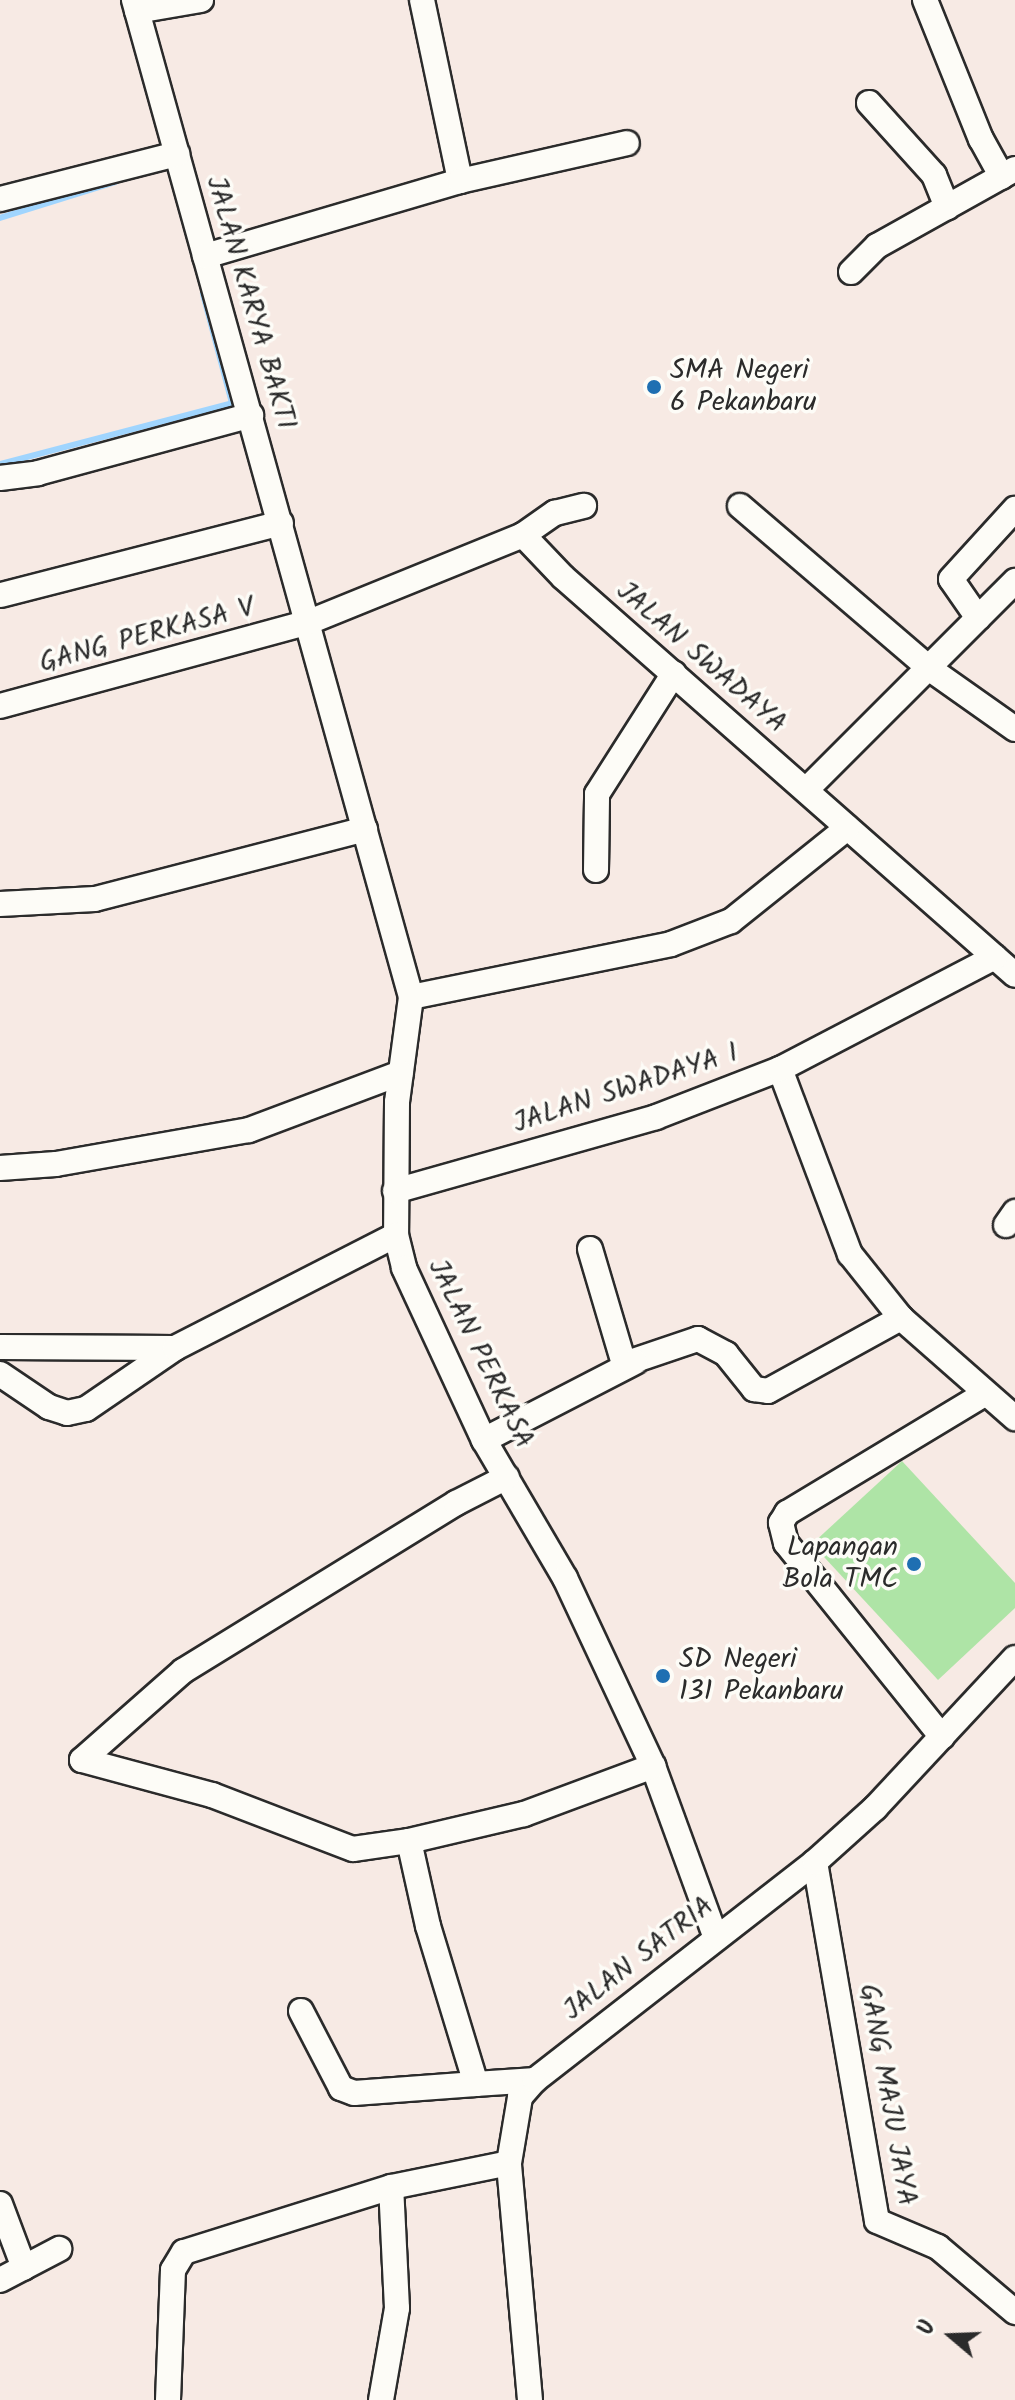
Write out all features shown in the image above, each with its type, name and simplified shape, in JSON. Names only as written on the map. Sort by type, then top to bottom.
[{"type":"street","points":[[135,6],[201,0]]},
{"type":"street","points":[[422,0],[460,181]]},
{"type":"street","points":[[851,272],[877,246],[1009,173],[981,139],[925,0]]},
{"type":"street","name":"JALAN KARYA BAKTI","points":[[135,6],[309,622]]},
{"type":"street","points":[[869,103],[934,175],[947,208]]},
{"type":"street","points":[[205,256],[460,181],[627,143]]},
{"type":"street","points":[[0,199],[177,154]]},
{"type":"street","points":[[0,478],[38,473],[251,415]]},
{"type":"street","points":[[309,622],[523,535],[555,513],[584,506]]},
{"type":"street","points":[[740,506],[930,669],[1015,729]]},
{"type":"street","points":[[978,618],[951,579],[1015,509]]},
{"type":"street","points":[[1,595],[281,523]]},
{"type":"street","name":"JALAN SWADAYA","points":[[523,535],[563,577],[1015,975]]},
{"type":"street","points":[[806,790],[1015,581]]},
{"type":"street","name":"GANG PERKASA V","points":[[0,706],[309,622]]},
{"type":"street","name":"JALAN PERKASA","points":[[309,622],[411,997],[401,1073],[396,1235],[421,1311],[484,1440],[565,1578],[653,1766],[715,1935]]},
{"type":"street","points":[[596,870],[597,794],[674,673]]},
{"type":"street","points":[[411,997],[671,944],[731,921],[847,828]]},
{"type":"street","points":[[0,904],[95,899],[365,829]]},
{"type":"street","name":"JALAN SWADAYA I","points":[[395,1191],[656,1117],[780,1069],[995,957]]},
{"type":"street","points":[[780,1069],[837,1229],[850,1254],[901,1318],[1015,1418]]},
{"type":"street","points":[[0,1168],[56,1164],[249,1130],[401,1073]]},
{"type":"street","points":[[0,1374],[67,1413],[86,1409],[175,1348],[396,1235]]},
{"type":"street","points":[[590,1249],[624,1364],[635,1362]]},
{"type":"street","points":[[484,1440],[635,1362],[698,1339],[726,1354],[754,1389],[768,1391],[901,1318]]},
{"type":"street","points":[[0,1347],[175,1348]]},
{"type":"street","points":[[942,1737],[786,1543],[781,1523],[787,1513],[986,1393]]},
{"type":"street","points":[[507,1477],[456,1503],[183,1671],[82,1760],[212,1795],[353,1849],[409,1841],[524,1814],[653,1766]]},
{"type":"street","name":"JALAN SATRIA","points":[[530,2400],[509,2163],[513,2118],[535,2080],[715,1935],[815,1862],[875,1808],[1013,1665]]},
{"type":"street","points":[[409,1841],[428,1926],[476,2084]]},
{"type":"street","name":"GANG MAJU JAYA","points":[[815,1862],[877,2221],[938,2247],[1015,2312]]},
{"type":"street","points":[[301,2011],[341,2088],[354,2093],[535,2080]]},
{"type":"street","points":[[168,2400],[176,2260],[184,2252],[391,2187],[509,2163]]},
{"type":"street","points":[[381,2400],[397,2308],[391,2187]]},
{"type":"street","points":[[0,2204],[24,2268]]},
{"type":"street","points":[[0,2280],[59,2249]]},
{"type":"green space","name":"Lapangan Bola TMC","points":[[902,1461],[1015,1583],[1015,1608],[938,1680],[812,1544]]},
{"type":"waterway","points":[[0,218],[115,182]]},
{"type":"waterway","points":[[0,464],[232,403],[203,294]]},
{"type":"place","name":"SMA Negeri 6 Pekanbaru","points":[[654,387]]},
{"type":"place","name":"Lapangan Bola TMC","points":[[914,1564]]},
{"type":"place","name":"SD Negeri 131 Pekanbaru","points":[[663,1676]]}]
